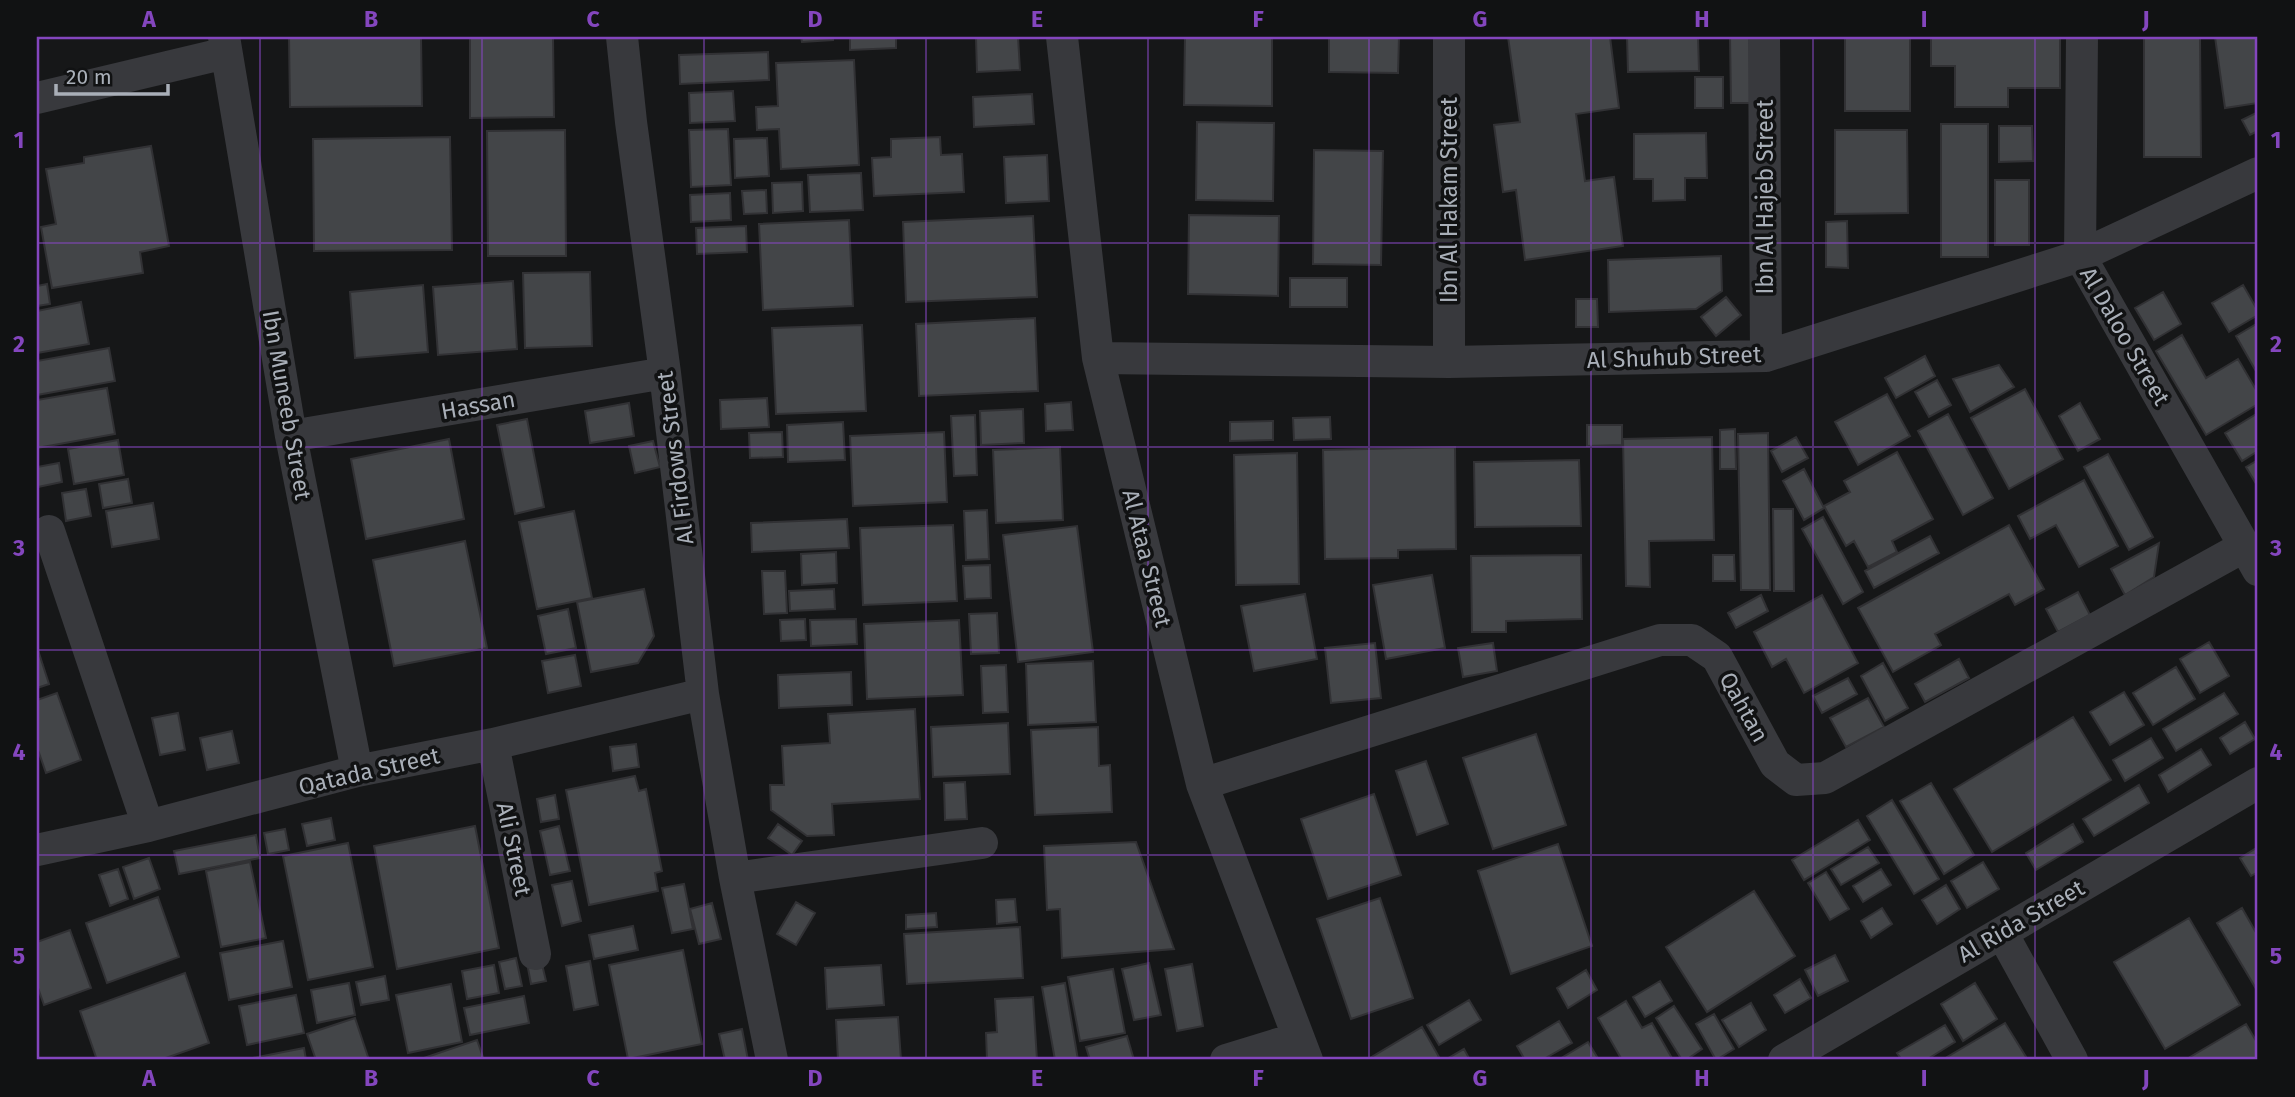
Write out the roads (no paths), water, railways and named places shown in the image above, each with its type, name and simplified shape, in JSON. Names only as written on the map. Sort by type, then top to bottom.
[{"type":"street","name":"Al Firdows Street","points":[[622,37],[703,694],[735,878],[772,1060]]},
{"type":"street","name":"Al Ataa Street","points":[[1062,37],[1098,358],[1202,783],[1303,1049]]},
{"type":"street","name":"Ibn Al Hakam Street","points":[[1449,37],[1449,362]]},
{"type":"street","name":"Ibn Al Hajeb Street","points":[[1764,37],[1766,356]]},
{"type":"street","name":"Al Daloo Street","points":[[2082,37],[2080,256],[2252,558]]},
{"type":"street","points":[[37,97],[225,45]]},
{"type":"street","name":"Ibn Muneeb Street","points":[[225,45],[291,436],[357,771]]},
{"type":"street","name":"Al Shuhub Street","points":[[1098,358],[1449,362],[1766,356],[2080,256],[2258,173]]},
{"type":"street","name":"Hassan","points":[[291,436],[665,373]]},
{"type":"street","points":[[48,531],[148,826]]},
{"type":"street","name":"Qahtan","points":[[1202,783],[1660,640],[1692,640],[1717,657],[1775,764],[1796,780],[1825,778],[2252,558]]},
{"type":"street","name":"Qatada Street","points":[[37,850],[148,826],[357,771],[493,744],[703,694]]},
{"type":"street","name":"Ali Street","points":[[493,744],[536,954]]},
{"type":"street","name":"Al Rida Street","points":[[1784,1060],[2258,783]]},
{"type":"street","points":[[735,878],[982,843]]},
{"type":"street","points":[[2002,933],[2072,1060]]},
{"type":"street","points":[[1226,1060],[1303,1049]]}]
